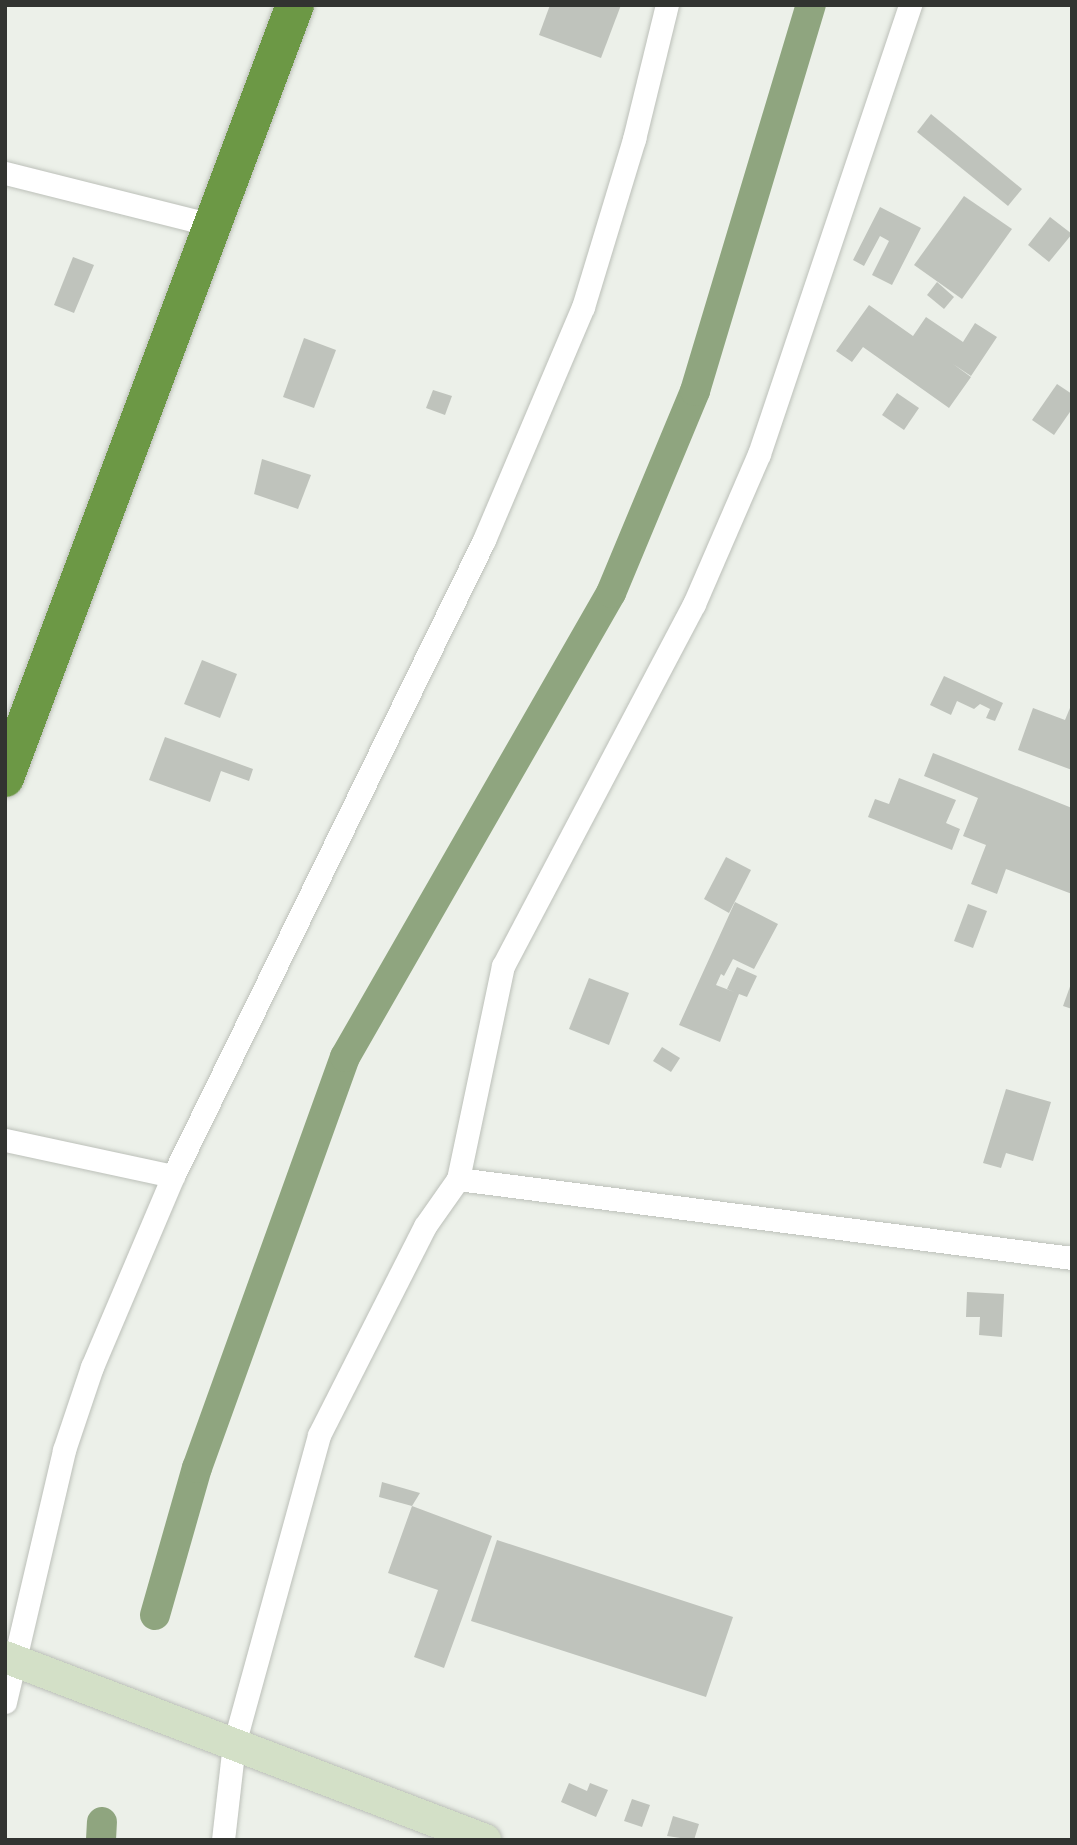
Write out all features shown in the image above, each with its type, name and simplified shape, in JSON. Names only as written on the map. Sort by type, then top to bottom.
[{"type":"highway","points":[[5,778],[295,5]]},
{"type":"main road","points":[[9,1659],[485,1840]]},
{"type":"street","points":[[5,1702],[9,1659],[64,1450],[92,1367],[173,1176],[484,540],[583,307],[634,139],[667,5]]},
{"type":"street","points":[[223,1840],[234,1744],[319,1435],[425,1226],[458,1179],[503,966],[694,604],[759,454],[910,5]]},
{"type":"street","points":[[5,173],[212,225]]},
{"type":"street","points":[[5,1139],[173,1176]]},
{"type":"street","points":[[458,1179],[1072,1258]]},
{"type":"building","points":[[550,5],[621,5],[601,58],[539,35]]},
{"type":"building","points":[[931,114],[1022,189],[1008,206],[917,132]]},
{"type":"building","points":[[964,196],[1012,229],[962,299],[914,265]]},
{"type":"building","points":[[880,207],[921,228],[892,285],[872,275],[889,241],[880,236],[864,266],[853,260]]},
{"type":"building","points":[[1050,217],[1072,234],[1049,262],[1028,245]]},
{"type":"building","points":[[73,257],[94,265],[74,313],[54,305]]},
{"type":"building","points":[[937,282],[954,297],[944,309],[927,295]]},
{"type":"building","points":[[869,305],[913,336],[926,317],[963,342],[975,323],[997,337],[971,376],[953,364],[971,377],[949,408],[863,347],[852,362],[836,351]]},
{"type":"building","points":[[304,338],[336,350],[314,408],[283,397]]},
{"type":"building","points":[[1057,384],[1072,394],[1072,409],[1054,435],[1032,420]]},
{"type":"building","points":[[433,390],[452,396],[445,415],[426,408]]},
{"type":"building","points":[[897,393],[919,408],[904,430],[882,415]]},
{"type":"building","points":[[262,459],[311,475],[298,509],[254,494]]},
{"type":"building","points":[[202,660],[237,674],[220,718],[184,704]]},
{"type":"building","points":[[944,676],[1003,703],[995,721],[986,718],[990,709],[980,704],[974,709],[957,701],[951,715],[930,705]]},
{"type":"building","points":[[1072,703],[1072,770],[1018,750],[1033,708],[1065,720]]},
{"type":"building","points":[[165,737],[253,769],[249,781],[221,771],[210,802],[149,780]]},
{"type":"building","points":[[933,753],[1072,808],[1072,894],[1006,869],[997,894],[971,884],[986,845],[963,836],[978,798],[924,776]]},
{"type":"building","points":[[899,778],[956,800],[946,823],[960,829],[952,850],[868,817],[875,799],[889,804]]},
{"type":"building","points":[[726,857],[751,870],[729,913],[704,899]]},
{"type":"building","points":[[735,902],[778,924],[754,969],[733,959],[724,976],[721,974],[716,985],[734,992],[727,989],[737,967],[757,976],[747,997],[739,994],[720,1042],[679,1025]]},
{"type":"building","points":[[968,904],[987,911],[973,948],[954,941]]},
{"type":"building","points":[[589,978],[629,993],[609,1045],[569,1029]]},
{"type":"building","points":[[1072,981],[1072,1009],[1063,1006]]},
{"type":"building","points":[[662,1047],[680,1058],[671,1072],[653,1061]]},
{"type":"building","points":[[1006,1089],[1051,1102],[1033,1161],[1006,1153],[1001,1168],[983,1163]]},
{"type":"building","points":[[967,1292],[1004,1294],[1002,1337],[979,1335],[980,1317],[966,1317]]},
{"type":"building","points":[[382,1482],[420,1493],[412,1506],[379,1497]]},
{"type":"building","points":[[412,1506],[492,1536],[444,1668],[414,1657],[438,1590],[388,1573]]},
{"type":"building","points":[[497,1540],[733,1617],[706,1697],[471,1621]]},
{"type":"building","points":[[569,1783],[587,1791],[590,1783],[608,1790],[596,1817],[561,1802]]},
{"type":"building","points":[[632,1799],[650,1805],[642,1827],[624,1821]]},
{"type":"building","points":[[673,1816],[699,1824],[694,1840],[667,1836]]},
{"type":"waterway","points":[[155,1615],[197,1468],[345,1057],[611,593],[695,391],[811,5]]},
{"type":"waterway","points":[[101,1840],[102,1822]]}]
